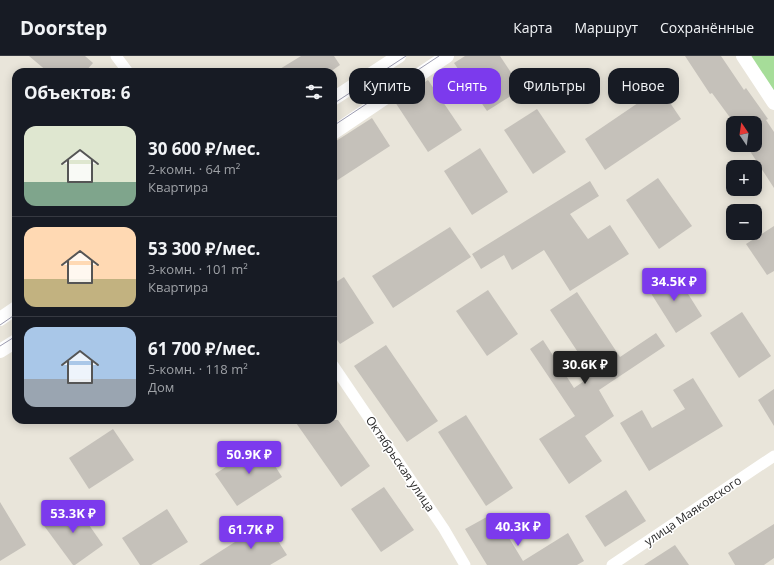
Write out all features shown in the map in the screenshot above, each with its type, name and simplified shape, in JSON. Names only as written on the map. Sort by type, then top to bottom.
[{"type":"street","points":[[116,56],[125,68]]},
{"type":"street","points":[[337,96],[399,56]]},
{"type":"street","points":[[337,130],[447,56]]},
{"type":"street","points":[[743,56],[774,103]]},
{"type":"street","points":[[0,319],[12,311]]},
{"type":"street","points":[[0,351],[12,344]]},
{"type":"street","name":"Октябрьская улица","points":[[337,371],[444,529],[465,565]]},
{"type":"street","name":"улица Маяковского","points":[[612,565],[774,456]]},
{"type":"green space","points":[[748,56],[774,56],[774,96]]},
{"type":"building","points":[[29,56],[85,56],[93,63],[89,68],[43,68]]},
{"type":"building","points":[[301,56],[334,56],[340,65],[336,68],[282,68]]},
{"type":"building","points":[[465,56],[500,56],[509,70],[509,97],[501,102],[501,68],[457,68],[454,63]]},
{"type":"building","points":[[685,56],[721,56],[744,90],[746,88],[768,119],[766,120],[774,132],[774,188],[762,170],[762,160],[756,160],[751,152],[762,152],[762,116],[729,116],[712,93],[710,94]]},
{"type":"building","points":[[428,80],[433,87],[433,104],[444,104],[462,130],[428,152],[396,104],[425,104],[425,82]]},
{"type":"building","points":[[482,104],[498,104],[487,111]]},
{"type":"building","points":[[636,104],[671,104],[681,119],[605,170],[585,139]]},
{"type":"building","points":[[537,109],[566,152],[533,174],[504,130]]},
{"type":"building","points":[[372,118],[390,146],[337,180],[337,140]]},
{"type":"building","points":[[480,148],[508,192],[472,215],[444,171]]},
{"type":"building","points":[[658,178],[692,226],[659,249],[626,200]]},
{"type":"building","points":[[590,181],[599,196],[570,214],[588,239],[610,225],[629,254],[570,291],[544,250],[512,270],[504,255],[481,269],[472,254]]},
{"type":"building","points":[[774,226],[774,271],[767,275],[746,244],[752,240],[762,240],[762,234]]},
{"type":"building","points":[[450,227],[471,257],[393,308],[372,276]]},
{"type":"building","points":[[673,270],[702,316],[676,333],[647,287]]},
{"type":"building","points":[[344,277],[374,323],[340,344],[337,340],[337,281]]},
{"type":"building","points":[[488,290],[518,334],[487,356],[456,311]]},
{"type":"building","points":[[577,292],[620,357],[656,333],[665,346],[599,390],[614,416],[585,436],[602,461],[569,484],[539,439],[575,416],[530,349],[543,340],[574,388],[593,375],[550,310]]},
{"type":"building","points":[[742,312],[771,356],[739,378],[710,333]]},
{"type":"building","points":[[386,345],[438,421],[407,442],[354,366]]},
{"type":"building","points":[[693,378],[723,426],[649,471],[620,423],[642,410],[652,428],[685,409],[673,390]]},
{"type":"building","points":[[774,389],[774,426],[758,400]]},
{"type":"building","points":[[466,415],[513,488],[486,506],[438,432]]},
{"type":"building","points":[[338,420],[370,466],[341,487],[297,424],[337,424]]},
{"type":"building","points":[[113,429],[134,460],[89,489],[69,458]]},
{"type":"building","points":[[261,444],[282,477],[237,506],[215,474]]},
{"type":"building","points":[[384,487],[414,530],[381,552],[351,509]]},
{"type":"building","points":[[626,490],[646,521],[605,547],[585,516]]},
{"type":"building","points":[[0,502],[26,545],[0,561]]},
{"type":"building","points":[[73,502],[103,545],[75,565],[73,565],[42,523]]},
{"type":"building","points":[[167,509],[188,542],[151,565],[140,565],[122,538]]},
{"type":"building","points":[[494,513],[523,561],[568,533],[584,561],[577,565],[487,565],[465,529]]},
{"type":"building","points":[[266,522],[287,555],[270,565],[199,565]]},
{"type":"building","points":[[774,524],[774,558],[764,565],[735,565],[728,553]]},
{"type":"building","points":[[675,545],[689,565],[644,565]]},
{"type":"tram line","points":[[337,101],[406,56]]},
{"type":"tram line","points":[[337,123],[439,56]]},
{"type":"tram line","points":[[0,325],[12,317]]},
{"type":"tram line","points":[[0,346],[12,338]]}]
